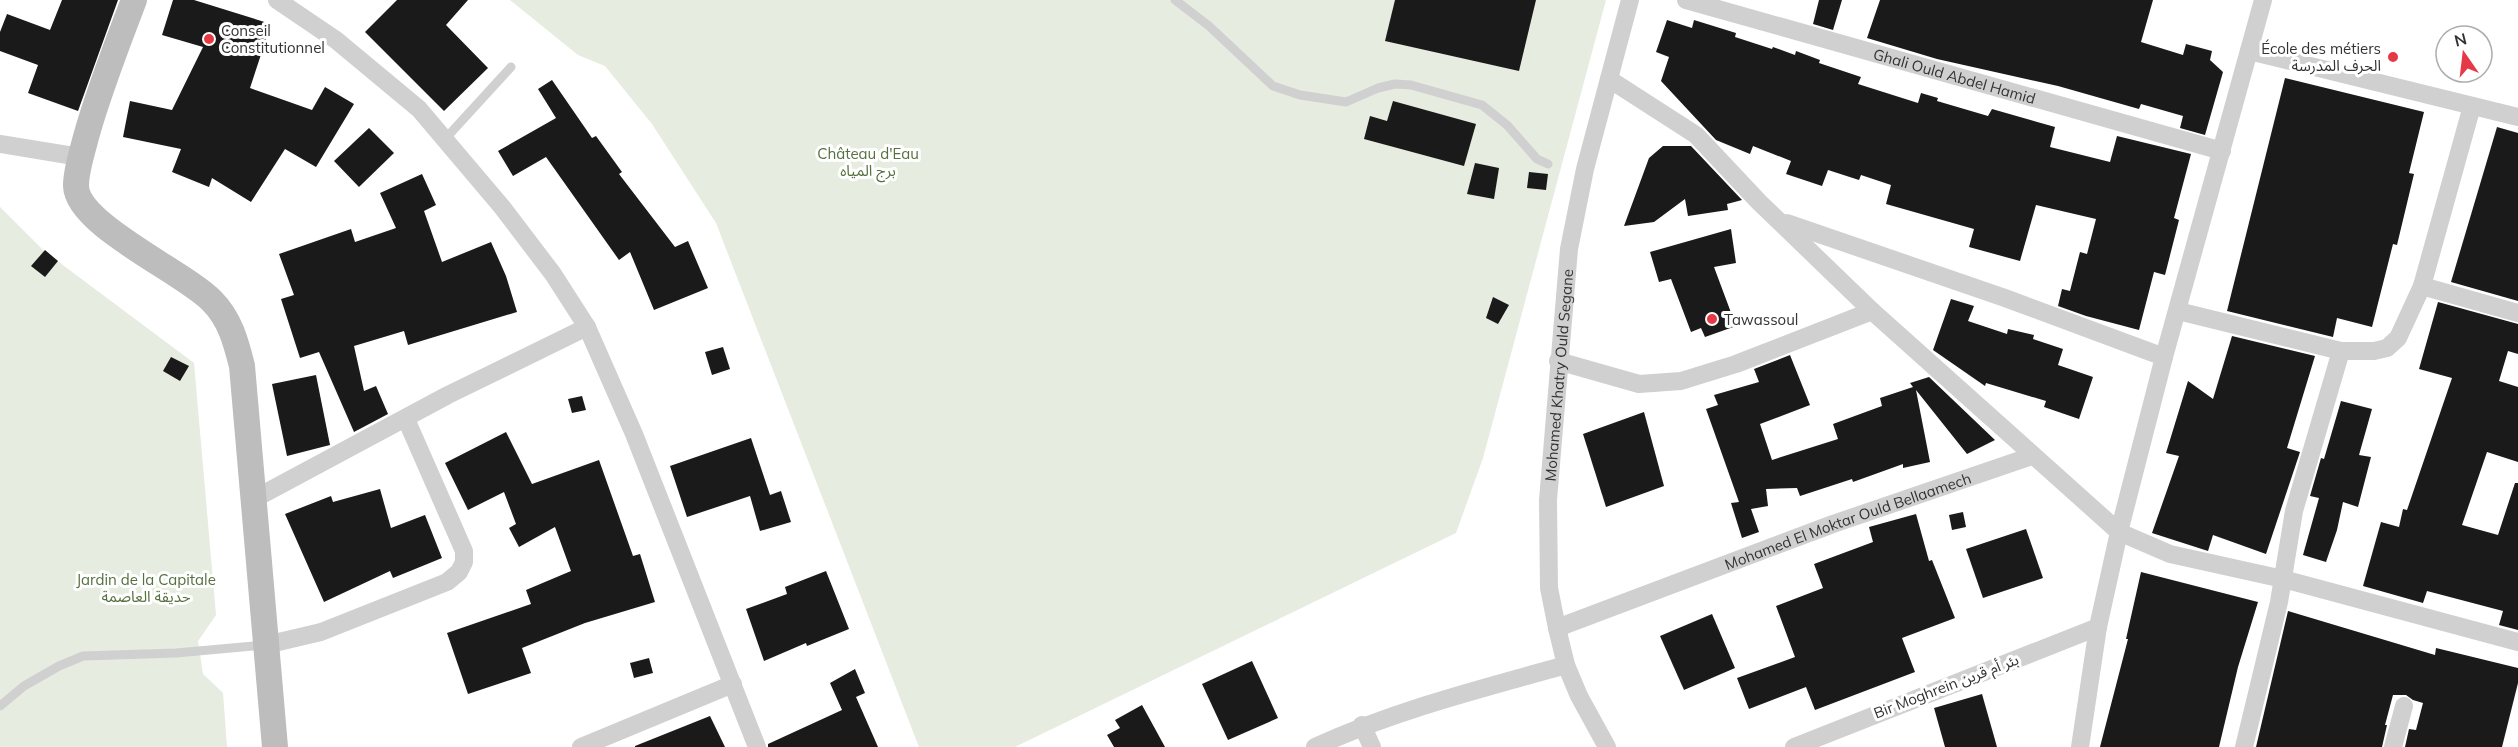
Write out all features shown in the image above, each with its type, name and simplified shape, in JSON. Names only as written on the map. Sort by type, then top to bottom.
[{"type":"street","points":[[134,0],[96,100],[80,157],[76,186],[78,197],[88,213],[100,224],[194,284],[224,315],[233,333],[242,366],[275,747]]},
{"type":"street","points":[[277,0],[336,40],[419,109],[446,138],[553,274],[587,327],[634,435],[757,747]]},
{"type":"street","name":"Mohamed Khatry Ould Segane","points":[[1607,747],[1579,696],[1566,665],[1549,588],[1547,522],[1558,361],[1569,249],[1585,169],[1630,0]]},
{"type":"street","name":"Ghali Ould Abdel Hamid","points":[[1686,0],[2222,151]]},
{"type":"street","points":[[2080,747],[2098,627],[2119,532],[2164,357],[2263,0]]},
{"type":"street","points":[[2249,51],[2518,117]]},
{"type":"street","points":[[1609,79],[1696,135],[1759,202],[1872,311],[2119,532],[2170,554],[2283,579],[2518,642]]},
{"type":"street","points":[[2178,311],[2341,351],[2374,351],[2387,348],[2398,338],[2422,286],[2472,106]]},
{"type":"street","points":[[0,144],[80,157]]},
{"type":"street","points":[[1781,221],[1994,294],[2164,357]]},
{"type":"street","points":[[2422,286],[2518,313]]},
{"type":"street","points":[[1558,361],[1639,384],[1681,381],[1736,364],[1872,311]]},
{"type":"street","points":[[254,500],[448,395],[587,327]]},
{"type":"street","points":[[2244,747],[2283,579],[2294,511],[2341,351]]},
{"type":"street","points":[[266,645],[321,632],[353,620],[406,596],[447,582],[459,572],[465,562],[464,551],[406,418]]},
{"type":"street","name":"Mohamed El Moktar Ould Bellaamech","points":[[1557,628],[1833,524],[2032,456]]},
{"type":"street","name":"Bir Moghrein بئر أم قرين","points":[[1794,747],[2098,627]]},
{"type":"street","points":[[1315,747],[1362,725],[1440,699],[1566,665]]},
{"type":"street","points":[[581,747],[733,684]]},
{"type":"street","points":[[2393,747],[2404,706]]},
{"type":"street","points":[[1362,725],[1372,747]]},
{"type":"lane","points":[[1175,0],[1209,26],[1273,86],[1300,95],[1346,102],[1378,88],[1395,84],[1412,85],[1462,99],[1482,105],[1507,125],[1537,159],[1548,164]]},
{"type":"lane","points":[[446,138],[511,67]]},
{"type":"lane","points":[[0,706],[24,686],[59,666],[83,656],[176,653],[266,645]]},
{"type":"green space","name":"Château d'Eau برج المياه","points":[[510,0],[1606,0],[1483,458],[1456,533],[1015,747],[919,747],[716,223],[652,124],[605,66],[578,55]]},
{"type":"green space","name":"Jardin de la Capitale حديقة العاصمة","points":[[0,207],[44,251],[194,363],[216,615],[198,641],[203,674],[223,693],[227,747],[0,747]]},
{"type":"building","points":[[62,0],[118,0],[78,111],[28,93],[38,65],[0,51],[0,32],[7,14],[50,30]]},
{"type":"building","points":[[173,0],[194,0],[271,24],[250,88],[312,110],[325,87],[354,104],[316,167],[285,149],[251,202],[212,178],[209,187],[172,172],[181,149],[123,137],[130,101],[172,110],[203,47],[162,35]]},
{"type":"building","points":[[397,0],[468,0],[446,25],[488,68],[444,111],[365,32]]},
{"type":"building","points":[[1395,0],[1536,0],[1519,71],[1385,41]]},
{"type":"building","points":[[1819,0],[1842,0],[1833,30],[1813,24]]},
{"type":"building","points":[[1880,0],[2153,0],[2141,42],[2183,55],[2186,44],[2212,51],[2210,60],[2223,72],[2205,135],[2180,128],[2183,116],[2141,104],[2139,109],[2058,86],[1937,59],[1867,38]]},
{"type":"building","points":[[1667,20],[1692,28],[1694,20],[1736,33],[1735,37],[1772,49],[1773,47],[1795,55],[1796,51],[1820,60],[1819,63],[1861,77],[1858,84],[1918,103],[1921,93],[1938,98],[1937,101],[1988,116],[1992,109],[2055,127],[2050,147],[2110,162],[2117,136],[2191,154],[2174,218],[2179,220],[2165,275],[2154,272],[2139,330],[2058,306],[2062,289],[2070,291],[2080,252],[2087,254],[2096,219],[2036,205],[2020,261],[1969,247],[1974,229],[1886,204],[1891,185],[1861,175],[1859,180],[1828,170],[1822,186],[1786,174],[1791,161],[1753,146],[1750,154],[1716,140],[1661,81],[1669,57],[1656,52]]},
{"type":"building","points":[[2285,78],[2424,112],[2409,173],[2414,174],[2397,245],[2393,244],[2372,327],[2337,318],[2333,337],[2227,311]]},
{"type":"building","points":[[552,80],[592,138],[596,136],[622,172],[619,174],[675,247],[688,241],[708,288],[654,310],[630,252],[619,260],[546,157],[513,176],[498,151],[556,118],[538,89]]},
{"type":"building","points":[[1393,101],[1476,124],[1464,166],[1364,139],[1370,116],[1387,121]]},
{"type":"building","points":[[2497,127],[2518,133],[2518,301],[2451,282]]},
{"type":"building","points":[[369,128],[394,153],[359,187],[334,161]]},
{"type":"building","points":[[1663,146],[1691,146],[1742,200],[1727,204],[1728,210],[1688,216],[1685,199],[1654,222],[1624,226],[1649,158]]},
{"type":"building","points":[[1475,163],[1499,168],[1494,199],[1467,194]]},
{"type":"building","points":[[1529,172],[1548,174],[1546,190],[1527,188]]},
{"type":"building","points":[[422,174],[436,205],[424,211],[442,262],[491,242],[506,276],[517,312],[408,345],[404,331],[354,346],[364,391],[376,386],[388,414],[354,432],[319,352],[300,358],[281,299],[294,295],[279,254],[351,229],[355,242],[396,228],[380,193]]},
{"type":"building","points":[[1731,229],[1736,263],[1714,267],[1736,326],[1705,337],[1701,328],[1691,332],[1671,279],[1659,282],[1650,252]]},
{"type":"building","points":[[45,250],[58,261],[45,277],[31,266]]},
{"type":"building","points":[[1493,297],[1509,305],[1498,324],[1486,318]]},
{"type":"building","points":[[1951,299],[1974,306],[1968,321],[2007,334],[2008,329],[2034,335],[2033,339],[2063,349],[2058,365],[2093,377],[2079,419],[2044,407],[2046,401],[1986,383],[1985,386],[1933,350]]},
{"type":"building","points":[[2438,302],[2518,324],[2518,354],[2508,351],[2499,381],[2518,387],[2518,462],[2487,452],[2462,525],[2498,535],[2515,483],[2518,483],[2518,630],[2499,625],[2503,611],[2427,591],[2423,603],[2363,586],[2381,522],[2399,527],[2403,509],[2407,510],[2452,378],[2419,369]]},
{"type":"building","points":[[2232,336],[2315,356],[2287,448],[2300,452],[2266,554],[2213,535],[2208,551],[2152,533],[2179,456],[2166,453],[2188,381],[2213,399]]},
{"type":"building","points":[[723,347],[730,369],[712,375],[705,352]]},
{"type":"building","points":[[1790,355],[1810,405],[1760,424],[1772,460],[1838,439],[1833,424],[1882,406],[1880,398],[1913,387],[1910,383],[1929,377],[1995,440],[1967,454],[1916,390],[1930,462],[1903,468],[1903,464],[1853,482],[1852,479],[1800,496],[1797,488],[1766,489],[1768,506],[1751,509],[1759,532],[1742,538],[1731,503],[1739,502],[1706,409],[1718,405],[1714,395],[1759,382],[1754,369]]},
{"type":"building","points":[[171,357],[189,366],[180,381],[163,371]]},
{"type":"building","points":[[316,375],[330,445],[287,456],[272,384]]},
{"type":"building","points":[[582,396],[586,410],[572,413],[568,399]]},
{"type":"building","points":[[2341,401],[2372,409],[2359,455],[2371,457],[2358,507],[2343,502],[2337,530],[2326,562],[2303,555],[2319,498],[2310,496],[2321,458],[2324,459]]},
{"type":"building","points":[[1644,412],[1664,486],[1606,507],[1583,434]]},
{"type":"building","points":[[506,432],[532,484],[599,460],[633,556],[640,554],[655,602],[585,623],[522,648],[531,673],[468,694],[447,633],[531,604],[526,590],[571,571],[555,527],[519,547],[509,528],[516,524],[504,492],[468,510],[445,463]]},
{"type":"building","points":[[751,438],[770,495],[781,491],[791,522],[760,531],[750,496],[687,517],[670,466]]},
{"type":"building","points":[[380,489],[391,528],[425,515],[442,558],[393,578],[390,571],[324,602],[285,514],[331,496],[333,502]]},
{"type":"building","points":[[1963,512],[1966,527],[1952,530],[1949,515]]},
{"type":"building","points":[[1916,514],[1929,561],[1932,560],[1955,618],[1902,638],[1915,672],[1815,710],[1806,687],[1749,709],[1737,678],[1795,657],[1776,606],[1823,588],[1814,564],[1873,542],[1869,527]]},
{"type":"building","points":[[2026,529],[2043,578],[1983,598],[1966,549]]},
{"type":"building","points":[[826,571],[849,629],[807,646],[806,643],[764,661],[746,609],[787,594],[785,587]]},
{"type":"building","points":[[2141,572],[2258,602],[2238,667],[2219,747],[2100,747],[2128,639],[2126,639]]},
{"type":"building","points":[[2288,611],[2435,655],[2436,648],[2518,668],[2518,683],[2502,747],[2405,747],[2409,729],[2416,730],[2423,703],[2406,695],[2393,695],[2382,747],[2256,747]]},
{"type":"building","points":[[1712,614],[1735,668],[1684,690],[1660,636]]},
{"type":"building","points":[[649,658],[653,673],[634,678],[630,663]]},
{"type":"building","points":[[1252,661],[1278,718],[1228,740],[1202,684]]},
{"type":"building","points":[[855,669],[865,693],[856,697],[878,747],[768,747],[768,744],[842,710],[830,683]]},
{"type":"building","points":[[1982,694],[1997,747],[1945,747],[1934,708]]},
{"type":"building","points":[[1142,705],[1165,747],[1114,747],[1107,735],[1120,728],[1115,720]]},
{"type":"building","points":[[710,716],[725,747],[635,747],[635,746]]},
{"type":"place","name":"Conseil Constitutionnel","points":[[209,39]]},
{"type":"place","name":"École des métiers الحرف المدرسة","points":[[2393,57]]},
{"type":"place","name":"Tawassoul","points":[[1712,319]]}]
